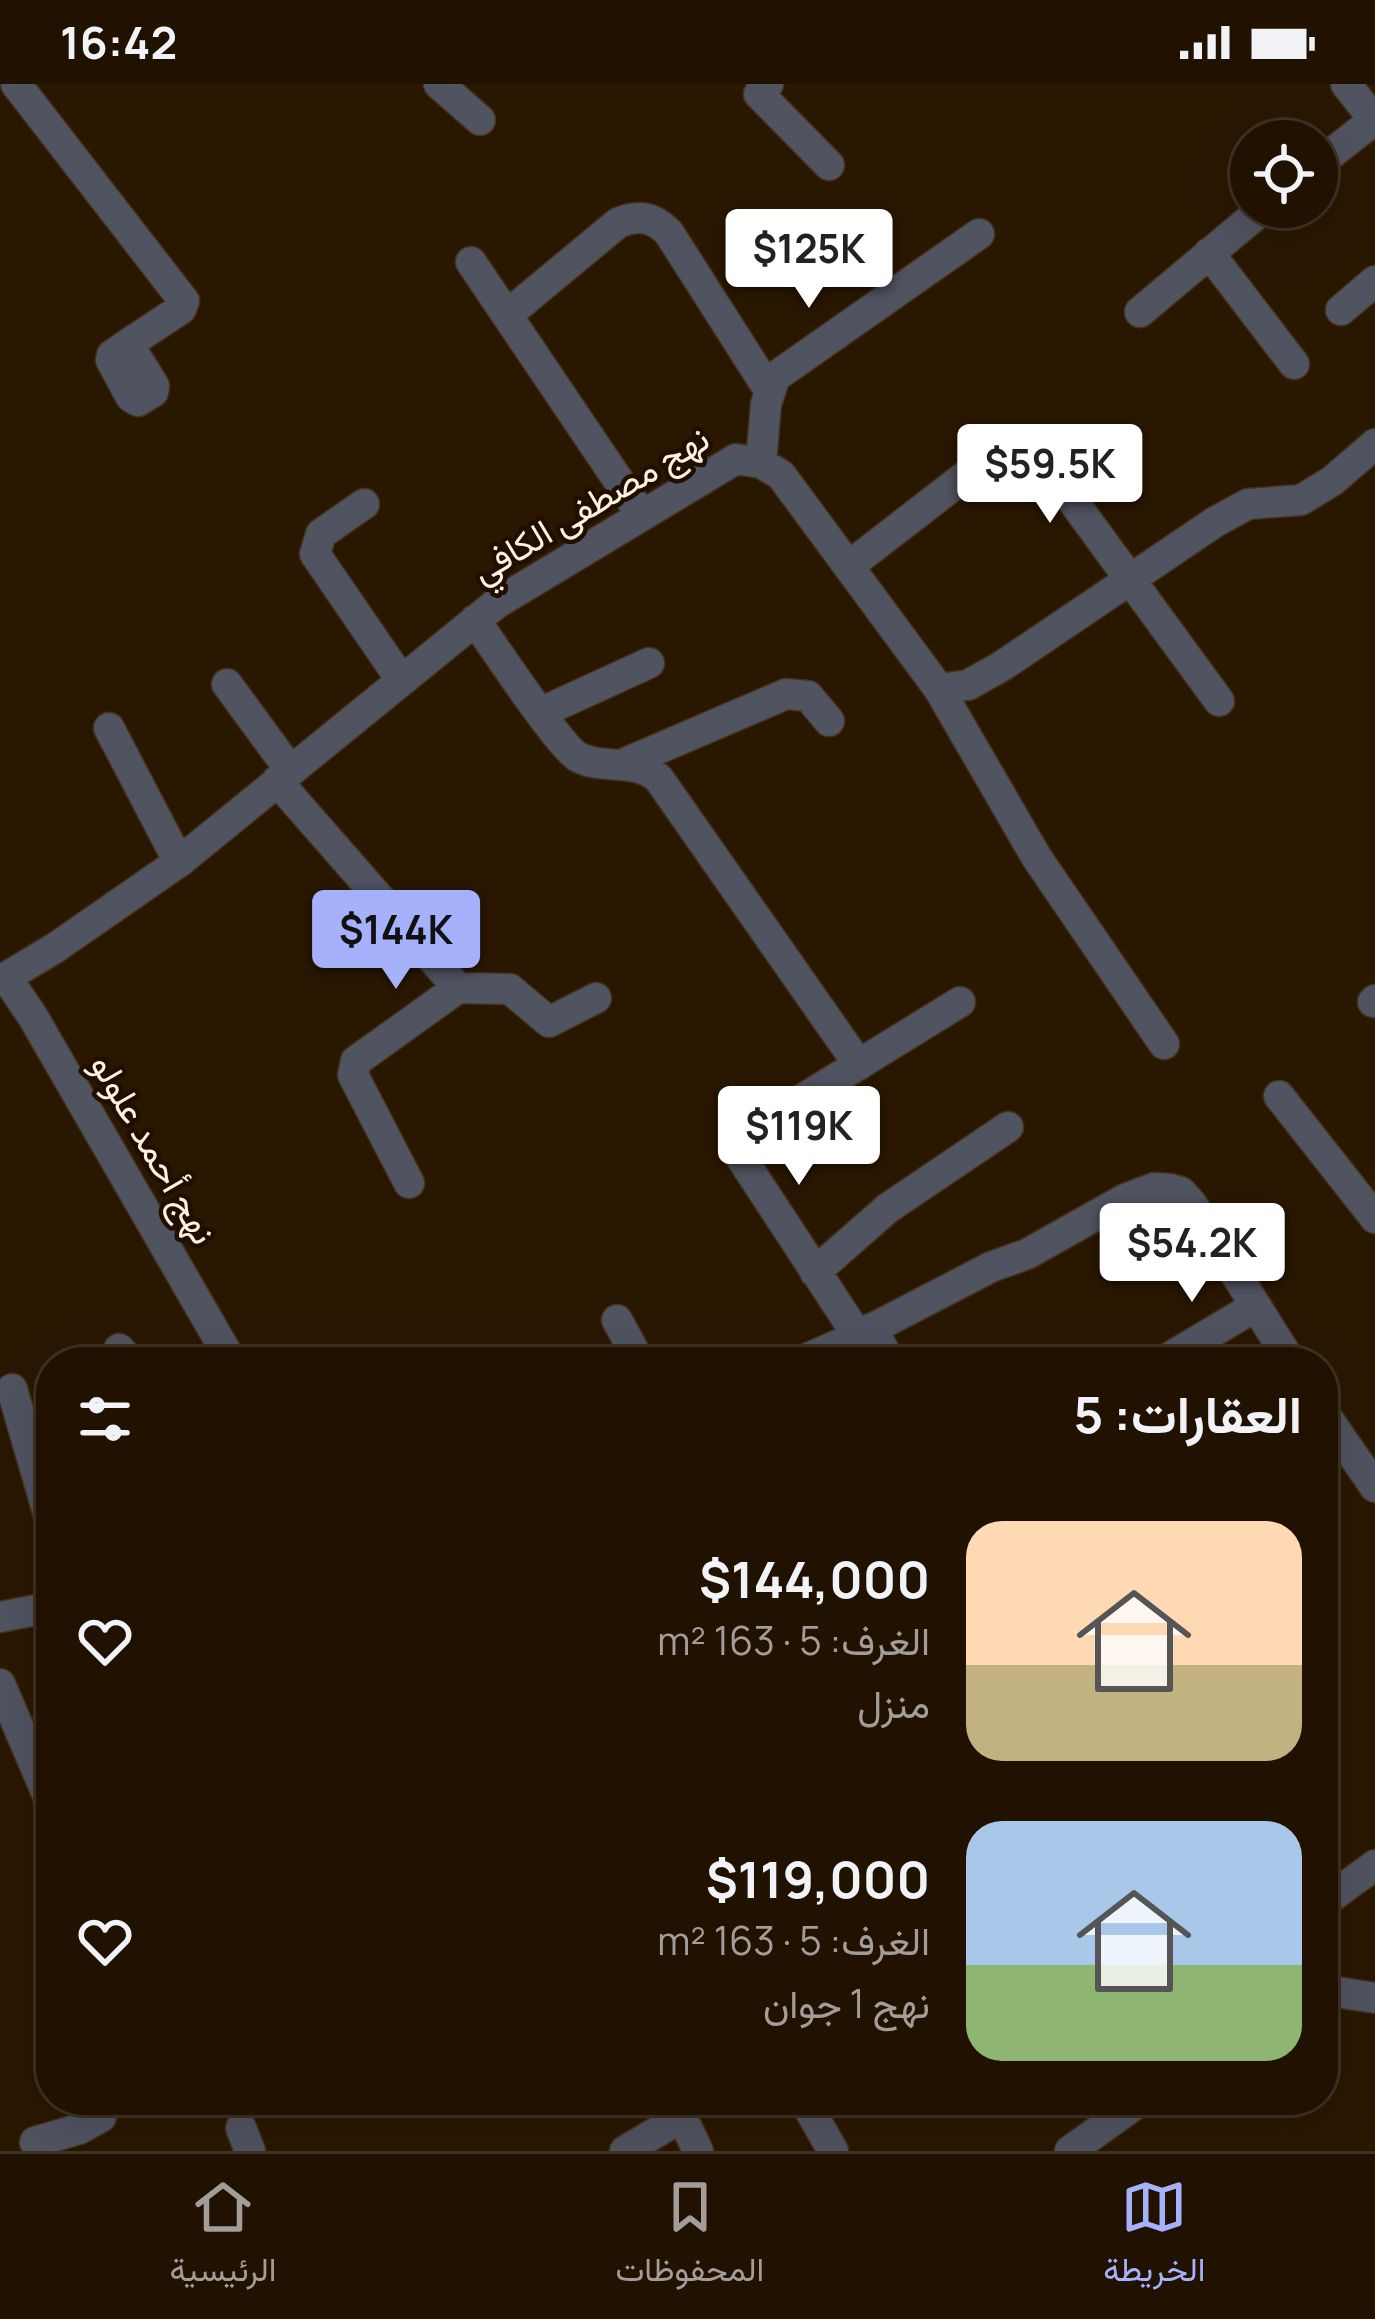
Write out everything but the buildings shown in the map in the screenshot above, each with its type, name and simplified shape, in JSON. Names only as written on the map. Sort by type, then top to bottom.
[{"type":"street","points":[[16,84],[184,301],[181,309],[128,344]]},
{"type":"street","points":[[439,84],[480,120]]},
{"type":"street","points":[[768,84],[759,94],[829,165]]},
{"type":"street","points":[[1338,148],[1374,120],[1346,84]]},
{"type":"street","points":[[507,315],[618,223],[628,218],[651,219],[669,233],[769,390]]},
{"type":"street","points":[[1141,312],[1240,228]]},
{"type":"street","points":[[761,463],[769,390],[783,369],[979,234]]},
{"type":"street","points":[[1209,254],[1294,364]]},
{"type":"street","points":[[471,262],[641,514]]},
{"type":"street","points":[[1341,310],[1375,281]]},
{"type":"street","points":[[939,689],[968,685],[1002,666],[1248,504],[1301,500],[1375,444]]},
{"type":"street","points":[[849,566],[986,460],[1011,448],[1034,448],[1219,700]]},
{"type":"street","name":"نهج مصطفى الكافي","points":[[3,979],[179,862],[475,620],[736,459],[761,463],[781,475],[939,689],[1037,858],[1164,1044]]},
{"type":"street","points":[[364,504],[320,534],[315,554],[400,679]]},
{"type":"street","points":[[475,620],[579,757],[650,770],[659,779],[859,1065]]},
{"type":"street","points":[[542,712],[649,663]]},
{"type":"street","points":[[227,684],[284,776],[458,988]]},
{"type":"street","points":[[622,764],[786,694],[808,696],[829,721]]},
{"type":"street","points":[[109,728],[179,862]]},
{"type":"street","name":"نهج أحمد علولو","points":[[3,979],[33,1017],[223,1347]]},
{"type":"street","points":[[409,1183],[353,1075],[356,1061],[458,988],[510,989],[549,1022],[596,998]]},
{"type":"street","points":[[878,1347],[815,1272],[736,1150],[746,1134],[959,1002]]},
{"type":"street","points":[[1279,1096],[1375,1218]]},
{"type":"street","points":[[815,1272],[888,1208],[1008,1127]]},
{"type":"street","points":[[832,1347],[1154,1188],[1181,1192],[1191,1203],[1282,1347]]},
{"type":"street","points":[[1187,1347],[1256,1306]]},
{"type":"street","points":[[616,1319],[632,1347]]},
{"type":"street","points":[[12,1390],[36,1472]]},
{"type":"street","points":[[1338,1434],[1375,1487]]},
{"type":"street","points":[[0,1617],[36,1610]]},
{"type":"street","points":[[0,1684],[36,1768]]},
{"type":"street","points":[[1338,1892],[1375,1865]]},
{"type":"street","points":[[1338,1992],[1375,1998]]},
{"type":"street","points":[[35,2142],[80,2129],[101,2115]]},
{"type":"street","points":[[625,2151],[670,2115]]},
{"type":"street","points":[[680,2115],[698,2151]]},
{"type":"street","points":[[813,2115],[833,2151]]},
{"type":"street","points":[[1072,2150],[1119,2115]]}]
